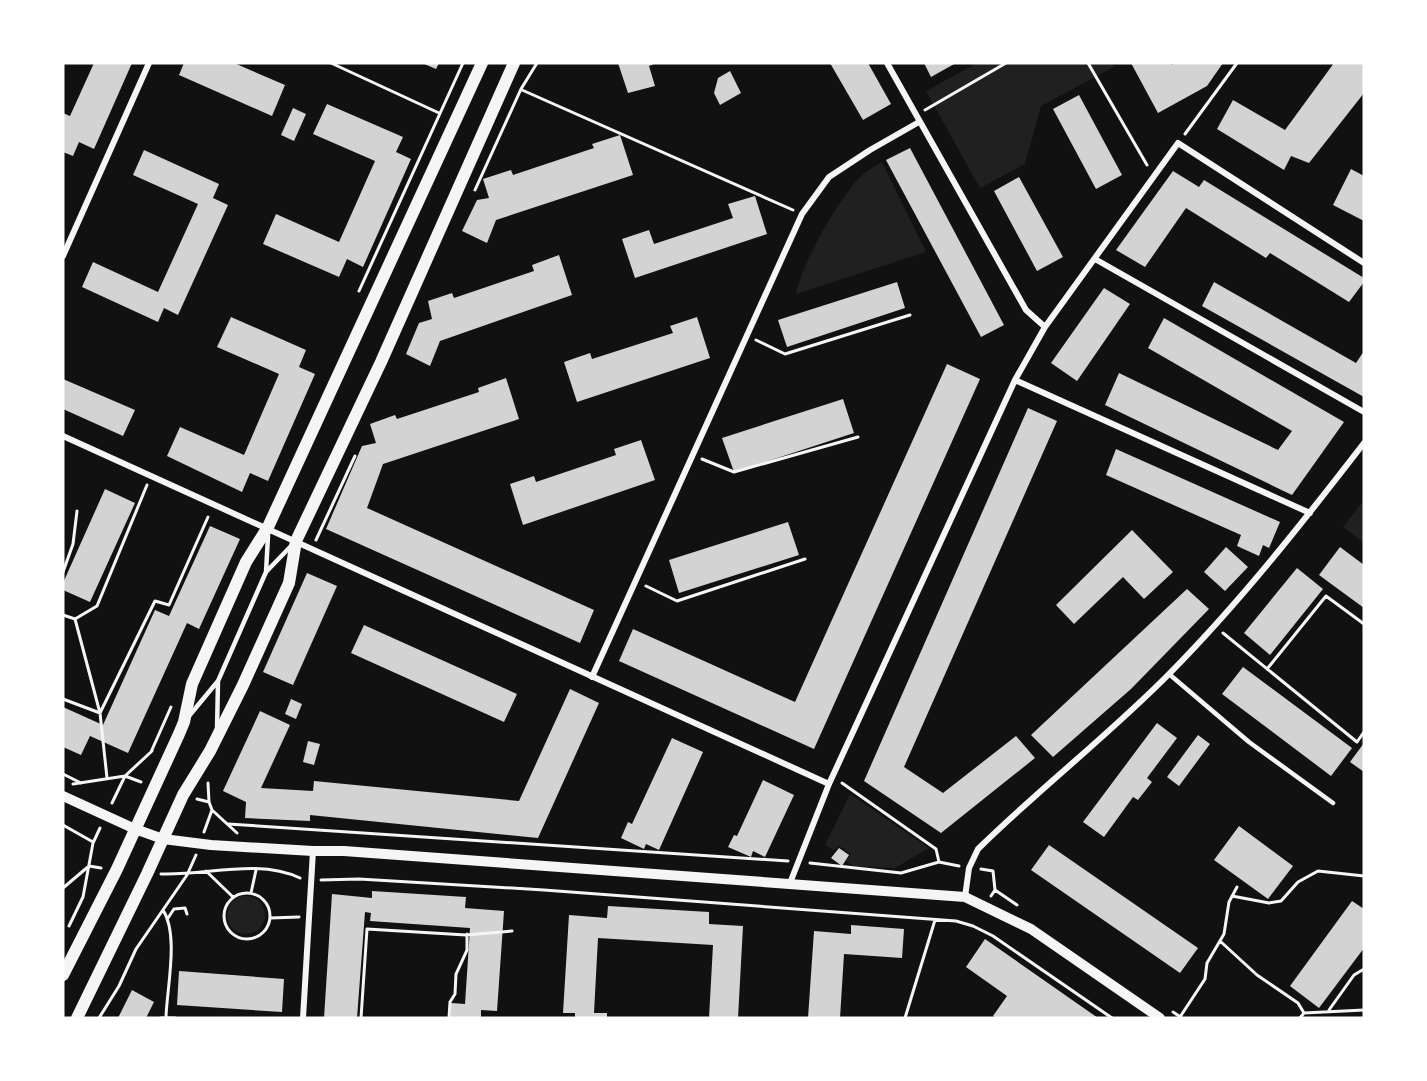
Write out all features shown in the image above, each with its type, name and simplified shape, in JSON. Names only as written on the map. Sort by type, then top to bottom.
[{"type":"main road","points":[[77,1018],[158,838],[217,739],[286,591],[296,541],[381,362],[514,63]]},
{"type":"main road","points":[[63,975],[135,830],[184,722],[192,684],[246,562],[268,527],[480,67]]},
{"type":"street","points":[[63,256],[149,63]]},
{"type":"street","points":[[887,63],[1026,310],[1045,327]]},
{"type":"street","points":[[592,677],[802,214],[829,177],[917,119]]},
{"type":"street","points":[[790,883],[829,784],[1015,380],[1045,327],[1178,143],[1364,263]]},
{"type":"street","points":[[1095,259],[1364,412]]},
{"type":"street","points":[[1015,380],[1310,513]]},
{"type":"street","points":[[63,436],[268,527],[829,784]]},
{"type":"street","points":[[965,897],[969,868],[978,849],[1169,674],[1214,626],[1310,513],[1364,443]]},
{"type":"street","points":[[63,796],[135,830],[158,838],[211,845],[344,851],[965,897],[1031,929],[1160,1018]]},
{"type":"street","points":[[303,1018],[314,851]]},
{"type":"lane","points":[[266,572],[268,527]]},
{"type":"lane","points":[[184,722],[218,681],[266,572],[296,541]]},
{"type":"lane","points":[[1169,674],[1249,742],[1333,802]]},
{"type":"lane","points":[[217,739],[218,681]]},
{"type":"path","points":[[331,63],[439,113]]},
{"type":"path","points":[[917,119],[1006,63]]},
{"type":"path","points":[[1088,63],[1154,177]]},
{"type":"path","points":[[1178,143],[1237,63]]},
{"type":"path","points":[[462,64],[480,67]]},
{"type":"path","points":[[504,83],[802,214]]},
{"type":"path","points":[[746,336],[785,354],[909,315]]},
{"type":"path","points":[[693,455],[734,472],[858,437]]},
{"type":"path","points":[[75,620],[97,606],[151,476]]},
{"type":"path","points":[[63,572],[73,544],[77,511]]},
{"type":"path","points":[[100,713],[155,601],[169,605],[208,517]]},
{"type":"path","points":[[635,581],[677,601],[805,559]]},
{"type":"path","points":[[1267,669],[1326,596],[1364,624]]},
{"type":"path","points":[[63,615],[75,620]]},
{"type":"path","points":[[75,620],[100,713],[107,778]]},
{"type":"path","points":[[1214,626],[1357,742],[1364,732]]},
{"type":"path","points":[[63,699],[100,713]]},
{"type":"path","points":[[63,774],[82,784],[125,776],[151,752]]},
{"type":"path","points":[[833,777],[936,849],[939,862]]},
{"type":"path","points":[[208,779],[209,802]]},
{"type":"path","points":[[212,810],[228,824],[798,862],[901,873],[939,862],[993,871],[995,890],[984,905]]},
{"type":"path","points":[[63,825],[93,843],[83,897],[69,926]]},
{"type":"path","points":[[63,888],[89,867]]},
{"type":"path","points":[[99,1018],[119,986],[136,949],[187,875],[227,869],[285,871],[313,880],[391,881],[580,893],[966,924],[993,936],[1112,1018]]},
{"type":"path","points":[[251,893],[256,870]]},
{"type":"path","points":[[206,871],[233,897]]},
{"type":"path","points":[[1232,897],[1269,903],[1281,901],[1298,882],[1318,871],[1364,876]]},
{"type":"path","points":[[391,876],[391,881]]},
{"type":"path","points":[[1180,1017],[1205,979],[1207,963],[1224,934],[1232,897],[1237,887]]},
{"type":"path","points":[[251,893],[263,899],[270,911],[270,918],[264,931],[253,939],[245,939],[232,934],[227,929],[223,915],[224,908],[233,897],[251,893]]},
{"type":"path","points":[[168,918],[174,909],[186,908],[187,914]]},
{"type":"path","points":[[163,909],[168,918],[171,945],[166,1017]]},
{"type":"path","points":[[270,918],[310,917]]},
{"type":"path","points":[[905,1018],[935,920]]},
{"type":"path","points":[[361,1018],[367,929],[467,934],[512,931]]},
{"type":"path","points":[[449,1018],[456,974],[467,950],[467,934]]},
{"type":"path","points":[[1220,941],[1257,975],[1298,1003],[1304,1013]]},
{"type":"path","points":[[1328,1012],[1353,975],[1364,969]]},
{"type":"path","points":[[1300,1018],[1304,1013],[1364,1010]]},
{"type":"path","points":[[160,1018],[176,1018]]},
{"type":"shaded area","points":[[977,63],[1112,63],[1114,67],[1041,106],[1025,164],[980,188],[926,91]]},
{"type":"shaded area","points":[[882,162],[926,252],[796,294],[804,269],[835,211],[857,181],[868,170]]},
{"type":"shaded area","points":[[1364,500],[1364,543],[1343,527]]},
{"type":"shaded area","points":[[850,794],[929,848],[895,868],[853,866],[846,861],[851,854],[839,846],[834,850],[825,845]]},
{"type":"shaded area","points":[[246,896],[259,902],[265,915],[259,928],[246,934],[233,928],[227,915],[233,902]]},
{"type":"building","points":[[94,63],[132,63],[94,149],[79,142],[73,156],[63,152],[63,113],[70,116]]},
{"type":"building","points":[[184,63],[234,63],[285,85],[272,116],[179,75]]},
{"type":"building","points":[[422,63],[439,63],[436,69]]},
{"type":"building","points":[[618,63],[656,63],[649,66],[655,86],[628,93]]},
{"type":"building","points":[[830,63],[868,63],[891,104],[863,120]]},
{"type":"building","points":[[924,63],[956,63],[931,77]]},
{"type":"building","points":[[1131,63],[1171,63],[1172,65],[1174,63],[1223,63],[1207,86],[1158,113]]},
{"type":"building","points":[[1334,63],[1364,63],[1364,93],[1309,163],[1291,156],[1284,170],[1217,129],[1233,100],[1285,130]]},
{"type":"building","points":[[730,71],[741,93],[720,105],[714,93],[718,78]]},
{"type":"building","points":[[1079,95],[1122,175],[1096,189],[1053,109]]},
{"type":"building","points":[[327,104],[403,137],[396,152],[411,159],[363,267],[347,259],[339,277],[263,244],[276,214],[339,242],[375,161],[313,134]]},
{"type":"building","points":[[293,108],[306,114],[294,141],[281,135]]},
{"type":"building","points":[[620,135],[633,175],[496,220],[487,243],[462,231],[477,200],[489,198],[483,179],[511,170],[513,175],[594,148],[592,144]]},
{"type":"building","points":[[910,148],[1004,325],[981,337],[886,160]]},
{"type":"building","points":[[144,150],[219,184],[213,198],[228,205],[178,315],[164,308],[158,322],[82,287],[93,262],[158,292],[198,204],[133,175]]},
{"type":"building","points":[[1351,169],[1364,176],[1364,221],[1333,205]]},
{"type":"building","points":[[1173,171],[1199,187],[1204,180],[1364,278],[1364,282],[1349,302],[1270,253],[1266,258],[1186,208],[1145,267],[1116,250]]},
{"type":"building","points":[[1019,177],[1063,257],[1037,271],[994,191]]},
{"type":"building","points":[[755,196],[767,234],[635,278],[622,239],[649,230],[654,244],[733,218],[728,204]]},
{"type":"building","points":[[559,255],[572,295],[440,341],[430,366],[406,354],[419,323],[432,319],[428,301],[452,293],[454,298],[534,271],[532,265]]},
{"type":"building","points":[[897,282],[905,308],[787,347],[778,320]]},
{"type":"building","points":[[1214,282],[1356,363],[1364,351],[1364,397],[1202,306]]},
{"type":"building","points":[[1104,288],[1130,304],[1077,381],[1051,363]]},
{"type":"building","points":[[231,317],[306,350],[299,367],[315,374],[268,481],[250,473],[242,492],[167,456],[180,427],[244,455],[279,374],[217,347]]},
{"type":"building","points":[[697,317],[710,358],[577,402],[564,362],[590,353],[592,359],[673,333],[670,326]]},
{"type":"building","points":[[1164,318],[1344,422],[1292,495],[1105,405],[1119,373],[1278,450],[1292,431],[1148,348]]},
{"type":"building","points":[[947,364],[980,379],[814,749],[619,661],[633,629],[795,702]]},
{"type":"building","points":[[506,378],[519,419],[383,464],[367,508],[594,610],[580,643],[326,529],[362,446],[376,443],[370,424],[395,415],[397,419],[479,392],[478,388]]},
{"type":"building","points":[[63,379],[135,410],[123,436],[63,409]]},
{"type":"building","points":[[843,399],[854,433],[734,472],[722,438]]},
{"type":"building","points":[[1028,408],[1057,421],[904,767],[943,793],[1016,736],[1035,758],[941,833],[864,781]]},
{"type":"building","points":[[641,440],[655,480],[523,525],[510,484],[534,476],[536,482],[616,455],[614,449]]},
{"type":"building","points":[[1116,449],[1280,522],[1269,548],[1263,545],[1259,556],[1237,546],[1241,535],[1106,475]]},
{"type":"building","points":[[105,489],[135,503],[90,602],[63,590],[63,583]]},
{"type":"building","points":[[788,522],[799,555],[679,593],[669,560]]},
{"type":"building","points":[[210,526],[240,539],[199,629],[187,623],[128,753],[90,736],[81,755],[63,747],[63,707],[103,725],[155,610],[169,616]]},
{"type":"building","points":[[1132,530],[1173,572],[1144,599],[1123,577],[1074,624],[1056,605]]},
{"type":"building","points":[[1226,547],[1248,567],[1225,591],[1204,572]]},
{"type":"building","points":[[1340,547],[1364,565],[1364,608],[1319,575]]},
{"type":"building","points":[[1297,568],[1323,589],[1270,655],[1244,633]]},
{"type":"building","points":[[307,573],[337,586],[293,685],[263,672]]},
{"type":"building","points":[[1187,589],[1209,609],[1131,689],[1053,757],[1031,735]]},
{"type":"building","points":[[364,625],[517,694],[504,722],[351,653]]},
{"type":"building","points":[[1243,667],[1352,748],[1331,776],[1222,694]]},
{"type":"building","points":[[570,689],[599,703],[538,838],[310,815],[310,821],[245,818],[246,802],[223,791],[260,711],[290,725],[261,788],[313,791],[314,781],[519,801]]},
{"type":"building","points":[[291,699],[302,704],[296,719],[285,714]]},
{"type":"building","points":[[1157,723],[1177,738],[1147,778],[1152,782],[1138,800],[1133,797],[1104,837],[1083,822]]},
{"type":"building","points":[[1198,735],[1210,744],[1179,786],[1167,777]]},
{"type":"building","points":[[672,738],[703,752],[659,850],[646,844],[644,849],[621,838],[628,822],[632,824]]},
{"type":"building","points":[[308,741],[320,744],[314,765],[303,762]]},
{"type":"building","points":[[1364,743],[1364,772],[1350,762]]},
{"type":"building","points":[[763,780],[794,795],[765,857],[753,851],[751,857],[728,847],[734,835],[737,836]]},
{"type":"building","points":[[1239,826],[1293,866],[1268,899],[1214,860]]},
{"type":"building","points":[[1049,845],[1198,948],[1180,973],[1031,870]]},
{"type":"building","points":[[839,848],[849,855],[842,866],[831,858]]},
{"type":"building","points":[[372,891],[466,897],[465,908],[504,911],[497,1011],[481,1010],[481,1018],[450,1018],[451,1003],[465,1004],[470,928],[370,921],[371,913],[365,912],[357,1018],[324,1018],[332,894],[372,898]]},
{"type":"building","points":[[1352,901],[1364,909],[1364,948],[1319,1008],[1290,986]]},
{"type":"building","points":[[608,906],[709,912],[709,924],[743,926],[738,1018],[709,1018],[713,945],[598,938],[594,1013],[607,1013],[607,1018],[575,1018],[575,1013],[563,1013],[569,915],[607,918]]},
{"type":"building","points":[[851,925],[904,929],[902,958],[844,954],[840,1018],[808,1018],[814,931],[851,934]]},
{"type":"building","points":[[985,939],[1098,1018],[996,1018],[993,1016],[1007,996],[966,967]]},
{"type":"building","points":[[179,971],[284,979],[282,1012],[177,1005]]},
{"type":"building","points":[[132,990],[154,1002],[146,1018],[118,1018]]}]
